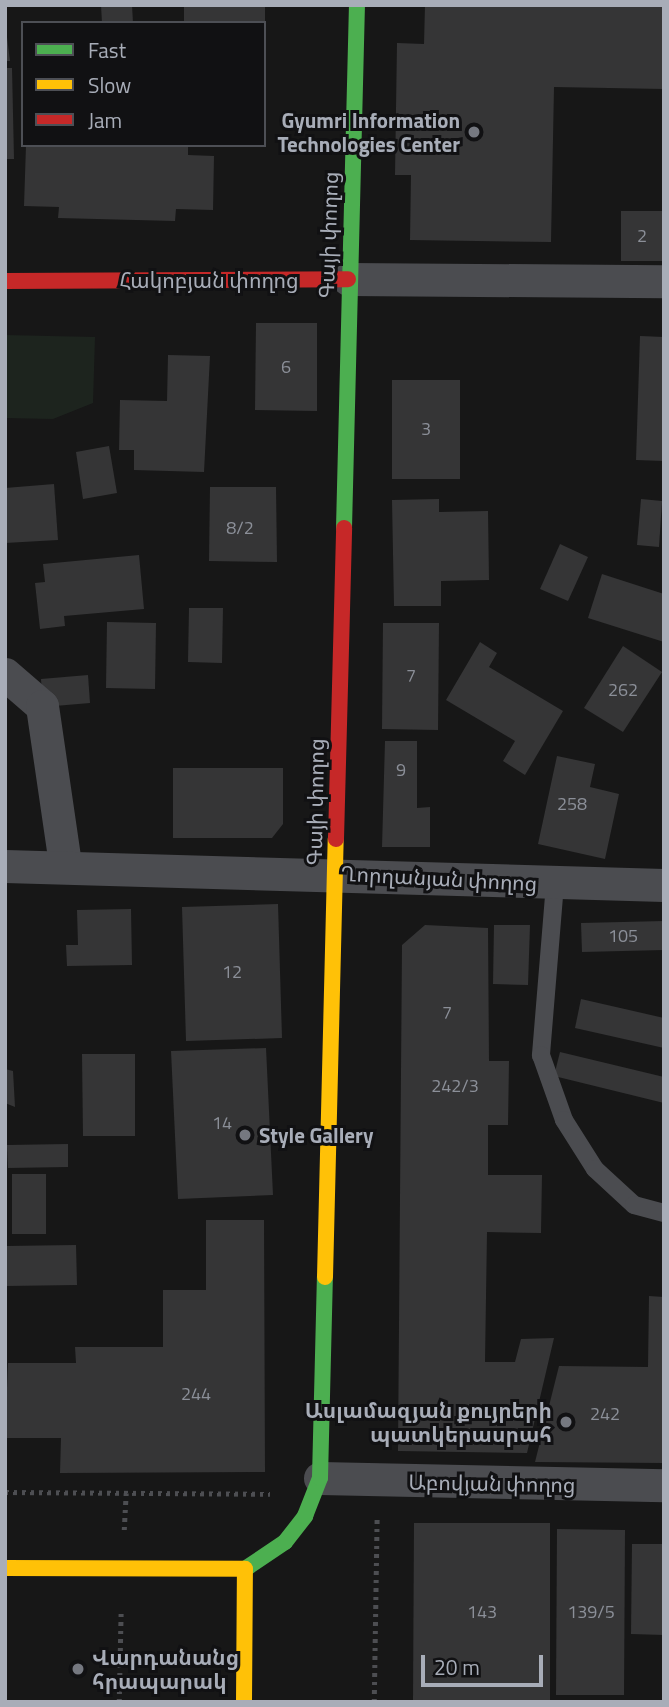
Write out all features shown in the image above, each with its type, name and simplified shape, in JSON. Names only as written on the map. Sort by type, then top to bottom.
[{"type":"main road","name":"Գայի փողոց","points":[[245,1569],[285,1542],[317,1486],[357,5]]},
{"type":"main road","name":"Հակոբյան փողոց","points":[[5,281],[348,279]]},
{"type":"main road","points":[[5,1568],[245,1569],[244,1702]]},
{"type":"street","name":"Հակոբյան փողոց","points":[[348,279],[664,281]]},
{"type":"street","points":[[5,674],[42,706],[65,863]]},
{"type":"street","name":"Ղորղանյան փողոց","points":[[5,866],[65,863],[555,884],[664,885]]},
{"type":"street","name":"Աբովյան փողոց","points":[[317,1486],[378,1482],[664,1485]]},
{"type":"lane","points":[[555,884],[541,1055],[564,1120],[595,1169],[634,1205],[664,1213]]},
{"type":"path","points":[[374,1702],[378,1482]]},
{"type":"path","points":[[5,1492],[317,1486]]},
{"type":"shaded area","points":[[5,335],[95,337],[93,403],[53,419],[5,418]]},
{"type":"building","points":[[101,5],[132,5],[133,21],[102,21]]},
{"type":"building","points":[[184,5],[265,5],[265,21],[184,21]]},
{"type":"building","name":"Gyumri Information Technologies Center","points":[[425,5],[664,5],[664,89],[554,87],[551,242],[410,240],[411,175],[395,175],[397,43],[424,44]]},
{"type":"building","points":[[5,21],[10,61],[5,61]]},
{"type":"building","points":[[5,68],[12,68],[14,159],[5,159]]},
{"type":"building","points":[[26,147],[188,147],[188,155],[214,156],[213,210],[176,209],[175,221],[58,218],[59,207],[24,206]]},
{"type":"building","points":[[621,211],[664,211],[664,261],[621,261]]},
{"type":"building","points":[[256,323],[317,323],[317,411],[255,410]]},
{"type":"building","points":[[640,336],[664,337],[664,461],[636,460]]},
{"type":"building","points":[[168,355],[210,356],[204,472],[134,470],[134,450],[119,450],[120,400],[167,401]]},
{"type":"building","points":[[392,380],[460,380],[460,479],[392,479]]},
{"type":"building","points":[[109,446],[117,493],[83,499],[76,452]]},
{"type":"building","points":[[54,484],[58,540],[5,543],[5,488]]},
{"type":"building","points":[[210,487],[276,487],[277,562],[209,561]]},
{"type":"building","points":[[439,499],[439,512],[488,511],[489,580],[441,581],[441,606],[394,606],[392,500]]},
{"type":"building","points":[[641,499],[662,501],[659,547],[637,545]]},
{"type":"building","points":[[560,544],[588,557],[568,601],[540,589]]},
{"type":"building","points":[[139,555],[144,609],[64,616],[65,626],[40,629],[35,583],[45,582],[43,564]]},
{"type":"building","points":[[602,574],[664,594],[664,642],[588,618]]},
{"type":"building","points":[[189,608],[223,608],[222,663],[188,662]]},
{"type":"building","points":[[107,622],[156,623],[155,689],[106,688]]},
{"type":"building","points":[[383,623],[439,623],[438,730],[382,729]]},
{"type":"building","points":[[480,642],[497,653],[489,667],[563,711],[525,775],[503,761],[515,741],[446,700]]},
{"type":"building","points":[[623,646],[662,672],[623,732],[584,708]]},
{"type":"building","points":[[88,675],[90,703],[43,707],[41,679]]},
{"type":"building","points":[[385,741],[417,741],[417,808],[430,807],[430,847],[382,847]]},
{"type":"building","points":[[557,756],[595,764],[590,787],[619,794],[605,859],[538,844]]},
{"type":"building","points":[[173,768],[283,768],[283,824],[272,838],[173,838]]},
{"type":"building","points":[[278,904],[282,1038],[186,1041],[182,907]]},
{"type":"building","points":[[131,909],[132,965],[67,966],[66,945],[78,945],[77,910]]},
{"type":"building","points":[[664,921],[664,950],[582,952],[581,923]]},
{"type":"building","points":[[425,925],[488,928],[489,1061],[509,1061],[508,1125],[488,1125],[488,1175],[542,1175],[541,1233],[487,1232],[485,1362],[515,1362],[521,1339],[554,1338],[527,1453],[398,1451],[402,945]]},
{"type":"building","points":[[494,925],[530,925],[528,985],[493,984]]},
{"type":"building","points":[[581,999],[664,1018],[664,1048],[575,1028]]},
{"type":"building","points":[[266,1048],[273,1195],[178,1199],[171,1051]]},
{"type":"building","points":[[560,1052],[664,1077],[664,1103],[554,1076]]},
{"type":"building","points":[[82,1054],[135,1054],[135,1136],[83,1136]]},
{"type":"building","points":[[5,1069],[13,1071],[15,1107],[5,1103]]},
{"type":"building","points":[[68,1144],[68,1167],[8,1168],[7,1145]]},
{"type":"building","points":[[12,1174],[46,1174],[46,1234],[12,1234]]},
{"type":"building","points":[[206,1220],[264,1220],[265,1472],[60,1473],[61,1438],[5,1438],[8,1363],[76,1363],[75,1347],[163,1347],[163,1290],[206,1290]]},
{"type":"building","points":[[76,1245],[77,1285],[6,1286],[6,1246]]},
{"type":"building","points":[[649,1296],[664,1297],[664,1463],[535,1462],[559,1366],[648,1367]]},
{"type":"building","points":[[414,1523],[550,1523],[550,1702],[413,1702]]},
{"type":"building","points":[[557,1529],[625,1530],[624,1695],[556,1695]]},
{"type":"building","points":[[632,1544],[664,1544],[664,1635],[631,1634]]},
{"type":"traffic: fast","points":[[344,528],[357,5]]},
{"type":"traffic: fast","points":[[245,1569],[285,1542],[305,1516],[320,1478],[325,1277]]},
{"type":"traffic: slow","points":[[325,1277],[336,839]]},
{"type":"traffic: slow","points":[[5,1568],[245,1569]]},
{"type":"traffic: slow","points":[[244,1702],[245,1569]]},
{"type":"traffic: jam","points":[[5,281],[348,279]]},
{"type":"traffic: jam","points":[[336,839],[344,528]]},
{"type":"place","name":"Gyumri Information Technologies Center","points":[[474,132]]},
{"type":"place","name":"Style Gallery","points":[[245,1135]]},
{"type":"place","name":"Ասլամազյան քույրերի պատկերասրահ","points":[[566,1422]]},
{"type":"place","name":"Վարդանանց հրապարակ","points":[[78,1669]]}]
